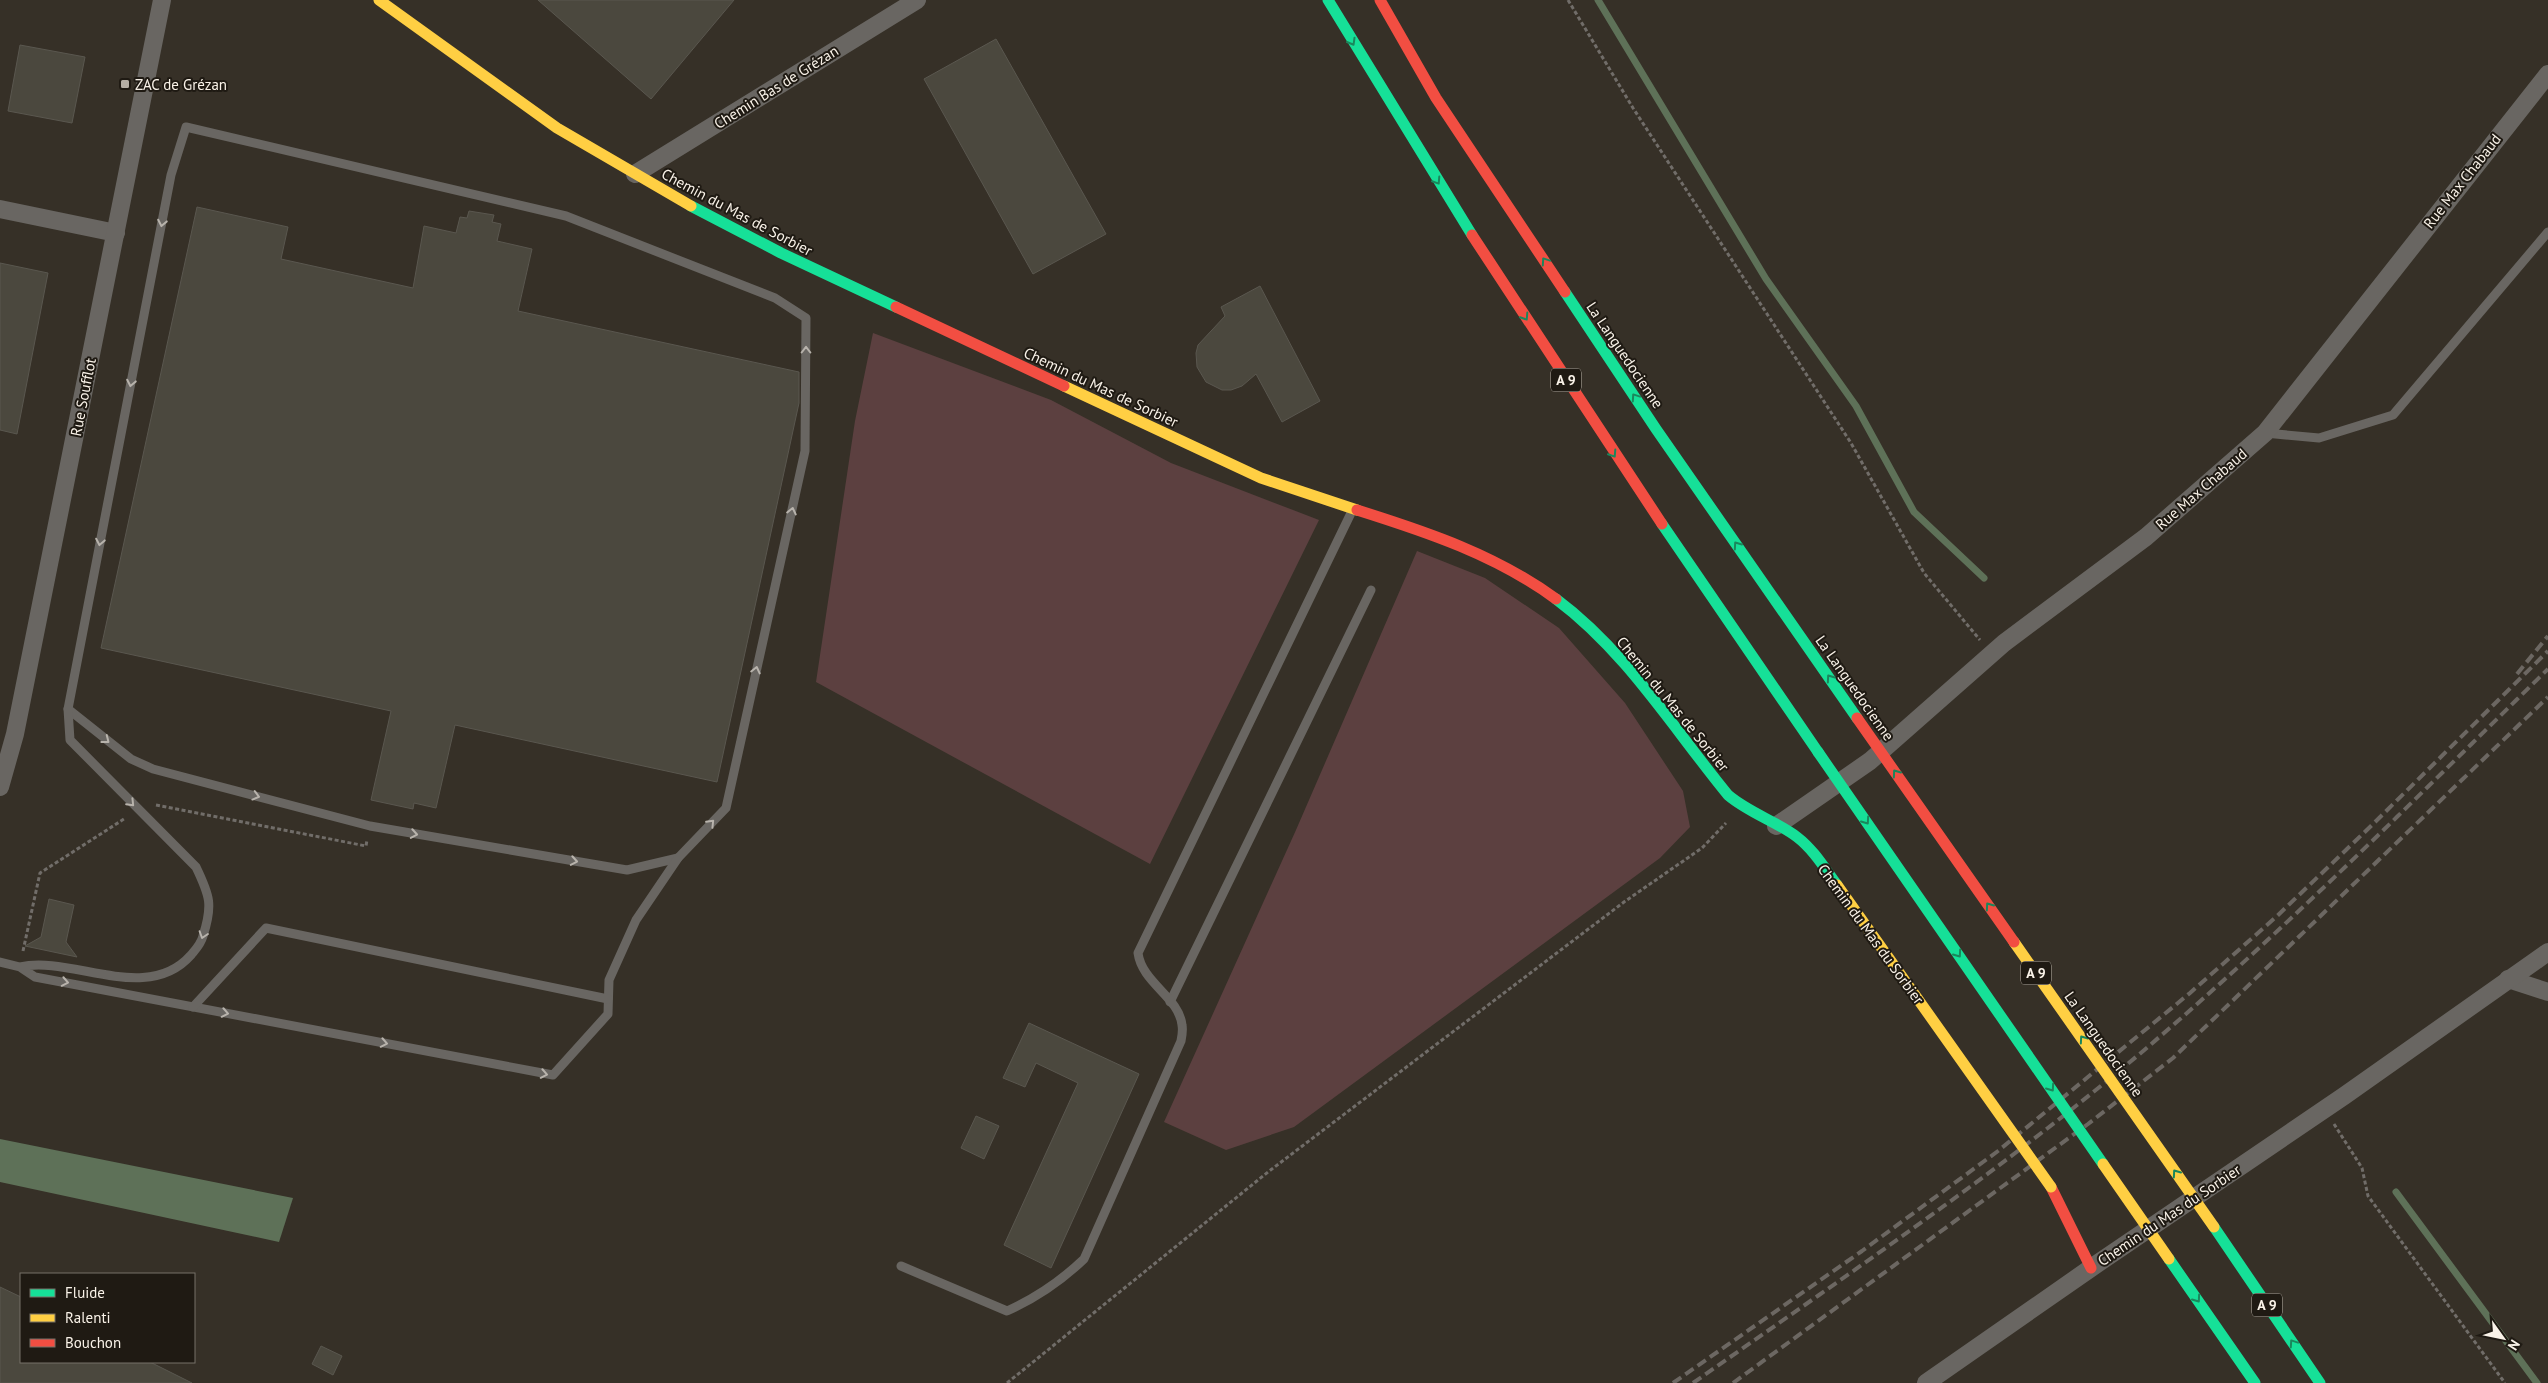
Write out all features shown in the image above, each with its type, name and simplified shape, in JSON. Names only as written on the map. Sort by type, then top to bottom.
[{"type":"main road","name":"Chemin du Mas de Sorbier","points":[[379,0],[527,108],[589,148],[781,253],[1261,478],[1432,533],[1511,570],[1572,611],[1630,671],[1718,784],[1742,807],[1776,826]]},
{"type":"main road","name":"A 9","points":[[1328,0],[1401,124],[1616,457],[2255,1383]]},
{"type":"main road","name":"La Languedocienne","points":[[1380,0],[1436,98],[1640,404],[2214,1227],[2320,1383]]},
{"type":"main road","name":"Chemin du Mas du Sorbier","points":[[1776,826],[1790,832],[1805,844],[1837,885],[2051,1187],[2091,1268]]},
{"type":"street","name":"Chemin Bas de Grézan","points":[[635,174],[917,0]]},
{"type":"street","name":"Rue Soufflot","points":[[0,787],[15,734],[162,2]]},
{"type":"street","name":"Rue Max Chabaud","points":[[1776,826],[1870,761],[1992,654],[2146,537],[2265,433],[2548,74]]},
{"type":"street","points":[[0,209],[116,233]]},
{"type":"street","name":"Chemin du Mas du Sorbier","points":[[2091,1268],[2325,1109],[2548,952]]},
{"type":"street","points":[[2508,979],[2548,992]]},
{"type":"street","points":[[1926,1383],[2091,1268]]},
{"type":"lane","points":[[0,962],[20,967],[35,977],[554,1076],[608,1014],[609,980],[636,920],[678,858],[726,808],[805,451],[806,318],[775,298],[566,216],[186,127],[171,175],[68,709],[70,740],[196,867],[206,888],[210,913],[201,943],[184,962],[162,976],[103,976],[35,963],[20,967]]},
{"type":"lane","points":[[2265,433],[2319,438],[2393,415],[2548,232]]},
{"type":"lane","points":[[901,1266],[1007,1311],[1034,1299],[1066,1276],[1084,1259],[1182,1041],[1182,1024],[1170,1002],[1139,964],[1138,953],[1354,508]]},
{"type":"lane","points":[[1170,1002],[1371,590]]},
{"type":"lane","points":[[68,709],[131,759],[153,769],[370,826],[627,870],[678,858]]},
{"type":"lane","points":[[193,1007],[266,928],[608,999]]},
{"type":"path","points":[[1568,0],[1633,108],[1851,444],[1924,573],[1992,654]]},
{"type":"path","points":[[151,804],[366,846],[368,840]]},
{"type":"path","points":[[1007,1383],[1268,1172],[1624,902],[1702,848],[1742,807]]},
{"type":"path","points":[[20,967],[40,873],[124,819]]},
{"type":"path","points":[[2325,1109],[2362,1168],[2368,1196],[2504,1383]]},
{"type":"shaded area","points":[[873,333],[1051,400],[1171,463],[1319,520],[1150,864],[816,682],[855,421]]},
{"type":"shaded area","points":[[1417,551],[1485,578],[1559,628],[1625,703],[1683,791],[1690,827],[1660,858],[1294,1127],[1226,1150],[1164,1122],[1296,830]]},
{"type":"shaded area","points":[[0,1139],[293,1198],[279,1242],[0,1182]]},
{"type":"building","points":[[538,0],[734,0],[651,99]]},
{"type":"building","points":[[996,39],[1106,234],[1033,274],[924,79]]},
{"type":"building","points":[[20,45],[85,57],[72,123],[8,111]]},
{"type":"building","points":[[197,207],[288,227],[281,259],[413,288],[424,226],[456,233],[460,217],[467,218],[469,211],[494,215],[492,222],[501,224],[497,241],[532,249],[518,311],[799,372],[799,403],[717,782],[455,725],[436,808],[414,803],[413,809],[371,800],[391,711],[101,648]]},
{"type":"building","points":[[0,263],[48,273],[17,434],[0,430]]},
{"type":"building","points":[[1260,286],[1320,401],[1282,422],[1256,374],[1242,386],[1231,390],[1222,390],[1206,382],[1197,367],[1196,353],[1198,345],[1225,316],[1221,307]]},
{"type":"building","points":[[49,899],[74,905],[66,942],[77,957],[25,946],[41,937]]},
{"type":"building","points":[[1029,1023],[1139,1074],[1051,1268],[1004,1245],[1078,1083],[1036,1063],[1025,1087],[1003,1078]]},
{"type":"building","points":[[976,1116],[999,1126],[984,1159],[961,1148]]},
{"type":"building","points":[[0,1287],[20,1297],[20,1363],[152,1363],[192,1383],[0,1383]]},
{"type":"building","points":[[321,1346],[342,1356],[333,1375],[312,1364]]},
{"type":"waterway","points":[[1598,0],[1766,279],[1856,406],[1914,512],[1984,578]]},
{"type":"waterway","points":[[2396,1192],[2537,1383]]},
{"type":"railway","points":[[2517,674],[2548,636]]},
{"type":"railway","points":[[1673,1383],[1862,1251],[1998,1151],[2190,993],[2276,917],[2548,651]]},
{"type":"railway","points":[[1693,1383],[1862,1265],[1973,1184],[2083,1101],[2136,1057],[2190,1011],[2294,915],[2548,669]]},
{"type":"railway","points":[[1733,1383],[2088,1124],[2173,1058],[2548,697]]},
{"type":"traffic: fast","points":[[1328,0],[1472,235]]},
{"type":"traffic: fast","points":[[691,206],[781,253],[896,307]]},
{"type":"traffic: fast","points":[[1565,292],[1656,429],[1857,718]]},
{"type":"traffic: fast","points":[[1662,524],[1818,752]]},
{"type":"traffic: fast","points":[[1556,599],[1605,642],[1627,666],[1728,795],[1797,837],[1814,854],[1837,885]]},
{"type":"traffic: fast","points":[[1818,752],[2103,1164]]},
{"type":"traffic: fast","points":[[2214,1227],[2320,1383]]},
{"type":"traffic: fast","points":[[2169,1259],[2255,1383]]},
{"type":"traffic: slow","points":[[379,0],[557,128],[691,206]]},
{"type":"traffic: slow","points":[[1064,386],[1261,478],[1357,510]]},
{"type":"traffic: slow","points":[[1837,885],[2051,1187]]},
{"type":"traffic: slow","points":[[2014,942],[2214,1227]]},
{"type":"traffic: slow","points":[[2103,1164],[2169,1259]]},
{"type":"traffic: jam","points":[[1380,0],[1436,98],[1565,292]]},
{"type":"traffic: jam","points":[[1472,235],[1662,524]]},
{"type":"traffic: jam","points":[[896,307],[1064,386]]},
{"type":"traffic: jam","points":[[1357,510],[1435,536],[1485,557],[1533,583],[1556,599]]},
{"type":"traffic: jam","points":[[1857,718],[2014,942]]},
{"type":"traffic: jam","points":[[2051,1187],[2091,1268]]},
{"type":"place","name":"ZAC de Grézan","points":[[125,84]]}]
